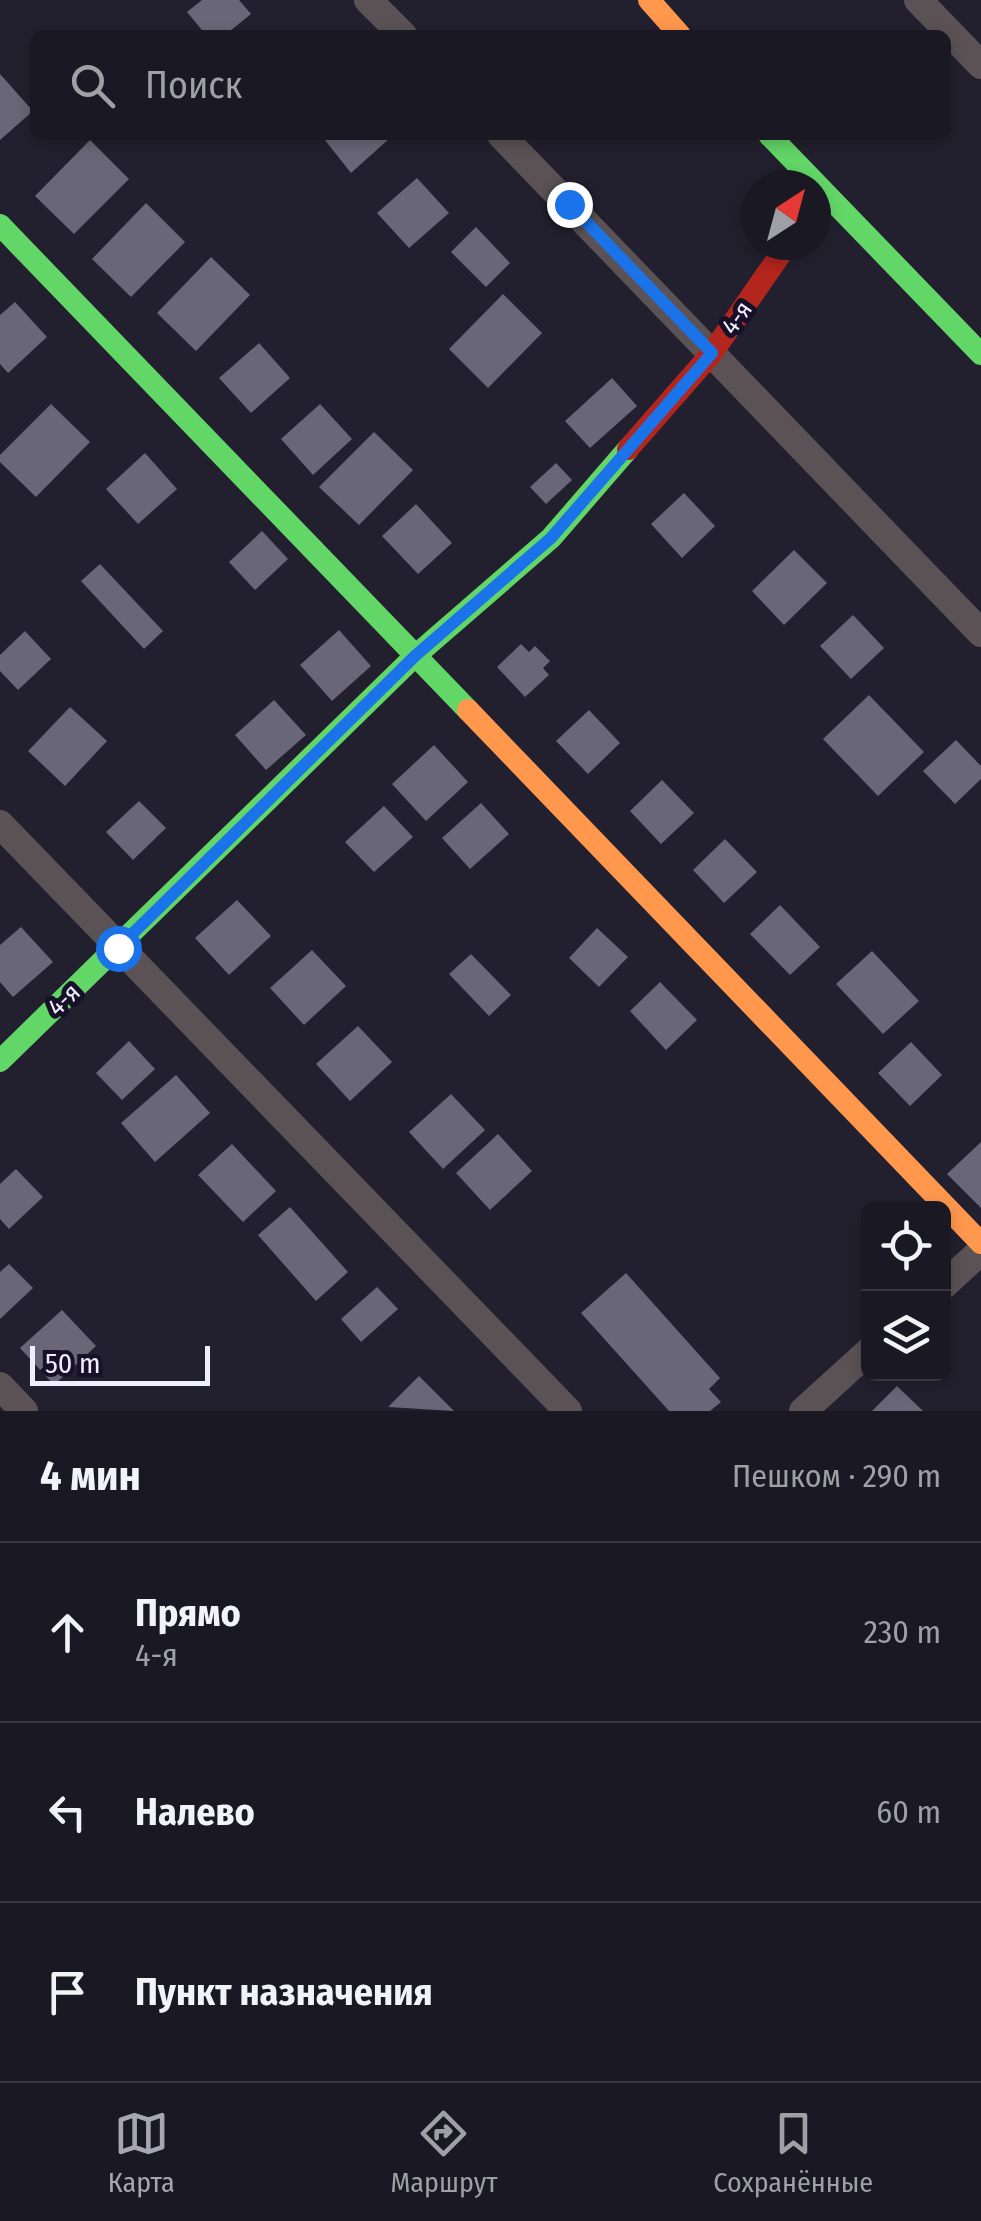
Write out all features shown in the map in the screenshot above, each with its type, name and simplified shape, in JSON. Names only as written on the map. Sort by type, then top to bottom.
[{"type":"street","points":[[368,0],[397,30]]},
{"type":"street","points":[[649,0],[676,30]]},
{"type":"street","points":[[918,0],[947,30]]},
{"type":"street","points":[[951,34],[981,65]]},
{"type":"street","points":[[506,140],[981,633]]},
{"type":"street","points":[[773,140],[797,170]]},
{"type":"street","points":[[831,209],[981,354]]},
{"type":"street","points":[[0,225],[981,1247],[951,1278]]},
{"type":"street","name":"4-я","points":[[0,1061],[415,656],[551,538],[712,353],[777,260]]},
{"type":"street","points":[[0,824],[568,1411]]},
{"type":"street","points":[[802,1411],[861,1358]]},
{"type":"street","points":[[0,1386],[24,1411]]},
{"type":"building","points":[[202,0],[239,0],[251,14],[231,30],[202,30],[187,12]]},
{"type":"building","points":[[0,74],[30,108],[30,114],[0,140]]},
{"type":"building","points":[[90,140],[129,179],[74,234],[35,196]]},
{"type":"building","points":[[325,140],[388,140],[351,173]]},
{"type":"building","points":[[417,178],[449,213],[409,248],[377,213]]},
{"type":"building","points":[[146,203],[185,242],[131,297],[92,259]]},
{"type":"building","points":[[476,227],[510,263],[486,287],[451,252]]},
{"type":"building","points":[[211,257],[250,295],[196,351],[157,313]]},
{"type":"building","points":[[503,294],[542,333],[488,388],[449,349]]},
{"type":"building","points":[[15,302],[47,337],[8,373],[0,364],[0,315]]},
{"type":"building","points":[[259,343],[290,378],[251,413],[219,378]]},
{"type":"building","points":[[612,378],[637,406],[590,448],[565,421]]},
{"type":"building","points":[[51,404],[90,442],[36,497],[0,462],[0,455]]},
{"type":"building","points":[[320,404],[352,439],[313,475],[281,439]]},
{"type":"building","points":[[374,432],[413,470],[359,525],[319,487]]},
{"type":"building","points":[[145,453],[177,489],[138,524],[106,489]]},
{"type":"building","points":[[556,463],[572,480],[546,504],[530,487]]},
{"type":"building","points":[[684,493],[715,526],[682,558],[651,524]]},
{"type":"building","points":[[416,504],[452,543],[418,574],[382,536]]},
{"type":"building","points":[[262,531],[288,559],[255,590],[229,562]]},
{"type":"building","points":[[794,550],[827,583],[784,625],[752,591]]},
{"type":"building","points":[[100,564],[163,631],[144,649],[81,581]]},
{"type":"building","points":[[853,615],[884,648],[851,679],[820,646]]},
{"type":"building","points":[[339,630],[371,666],[332,701],[300,665]]},
{"type":"building","points":[[25,631],[51,659],[18,690],[0,671],[0,655]]},
{"type":"building","points":[[521,644],[529,652],[535,646],[550,661],[543,668],[549,675],[525,697],[497,667]]},
{"type":"building","points":[[869,695],[924,752],[878,796],[823,739]]},
{"type":"building","points":[[274,700],[306,735],[266,770],[235,735]]},
{"type":"building","points":[[70,707],[107,741],[65,786],[28,751]]},
{"type":"building","points":[[589,710],[620,743],[588,774],[556,741]]},
{"type":"building","points":[[956,740],[981,766],[981,779],[955,804],[923,771]]},
{"type":"building","points":[[434,745],[468,782],[426,821],[392,784]]},
{"type":"building","points":[[662,780],[694,813],[661,844],[630,811]]},
{"type":"building","points":[[139,801],[166,828],[133,860],[106,832]]},
{"type":"building","points":[[481,803],[509,834],[470,869],[442,838]]},
{"type":"building","points":[[384,806],[413,837],[374,872],[345,842]]},
{"type":"building","points":[[725,839],[757,872],[724,903],[693,870]]},
{"type":"building","points":[[237,900],[271,936],[229,975],[195,938]]},
{"type":"building","points":[[780,905],[820,947],[790,975],[750,934]]},
{"type":"building","points":[[21,927],[53,962],[13,997],[0,982],[0,945]]},
{"type":"building","points":[[597,928],[628,957],[599,987],[569,958]]},
{"type":"building","points":[[312,950],[346,986],[304,1025],[270,988]]},
{"type":"building","points":[[872,951],[919,1001],[883,1034],[836,984]]},
{"type":"building","points":[[471,954],[511,995],[489,1016],[449,974]]},
{"type":"building","points":[[660,982],[697,1020],[666,1050],[630,1011]]},
{"type":"building","points":[[358,1026],[392,1062],[350,1101],[316,1064]]},
{"type":"building","points":[[129,1041],[155,1069],[122,1100],[96,1073]]},
{"type":"building","points":[[911,1042],[942,1075],[910,1106],[878,1073]]},
{"type":"building","points":[[176,1075],[210,1113],[155,1162],[121,1123]]},
{"type":"building","points":[[451,1094],[485,1130],[443,1169],[409,1132]]},
{"type":"building","points":[[498,1134],[532,1171],[490,1210],[456,1173]]},
{"type":"building","points":[[981,1142],[981,1208],[947,1174]]},
{"type":"building","points":[[232,1144],[276,1191],[243,1222],[198,1175]]},
{"type":"building","points":[[16,1169],[43,1197],[9,1229],[0,1219],[0,1184]]},
{"type":"building","points":[[290,1207],[348,1272],[316,1301],[258,1235]]},
{"type":"building","points":[[9,1264],[33,1288],[0,1319],[0,1272]]},
{"type":"building","points":[[626,1273],[720,1378],[709,1389],[721,1402],[710,1411],[669,1411],[581,1313]]},
{"type":"building","points":[[377,1287],[398,1309],[361,1342],[341,1319]]},
{"type":"building","points":[[62,1310],[96,1346],[54,1385],[20,1348]]},
{"type":"building","points":[[419,1376],[454,1411],[388,1407]]},
{"type":"building","points":[[897,1386],[923,1411],[872,1411]]},
{"type":"traffic: fast","points":[[774,140],[981,354]]},
{"type":"traffic: fast","points":[[0,225],[468,710]]},
{"type":"traffic: fast","points":[[0,1061],[415,656],[551,538],[628,449]]},
{"type":"traffic: slow","points":[[649,0],[676,30]]},
{"type":"traffic: slow","points":[[468,710],[981,1243]]},
{"type":"traffic: jam","points":[[628,449],[712,353],[777,260]]},
{"type":"route","points":[[118,948],[415,656],[551,538],[712,353],[569,204]]}]
